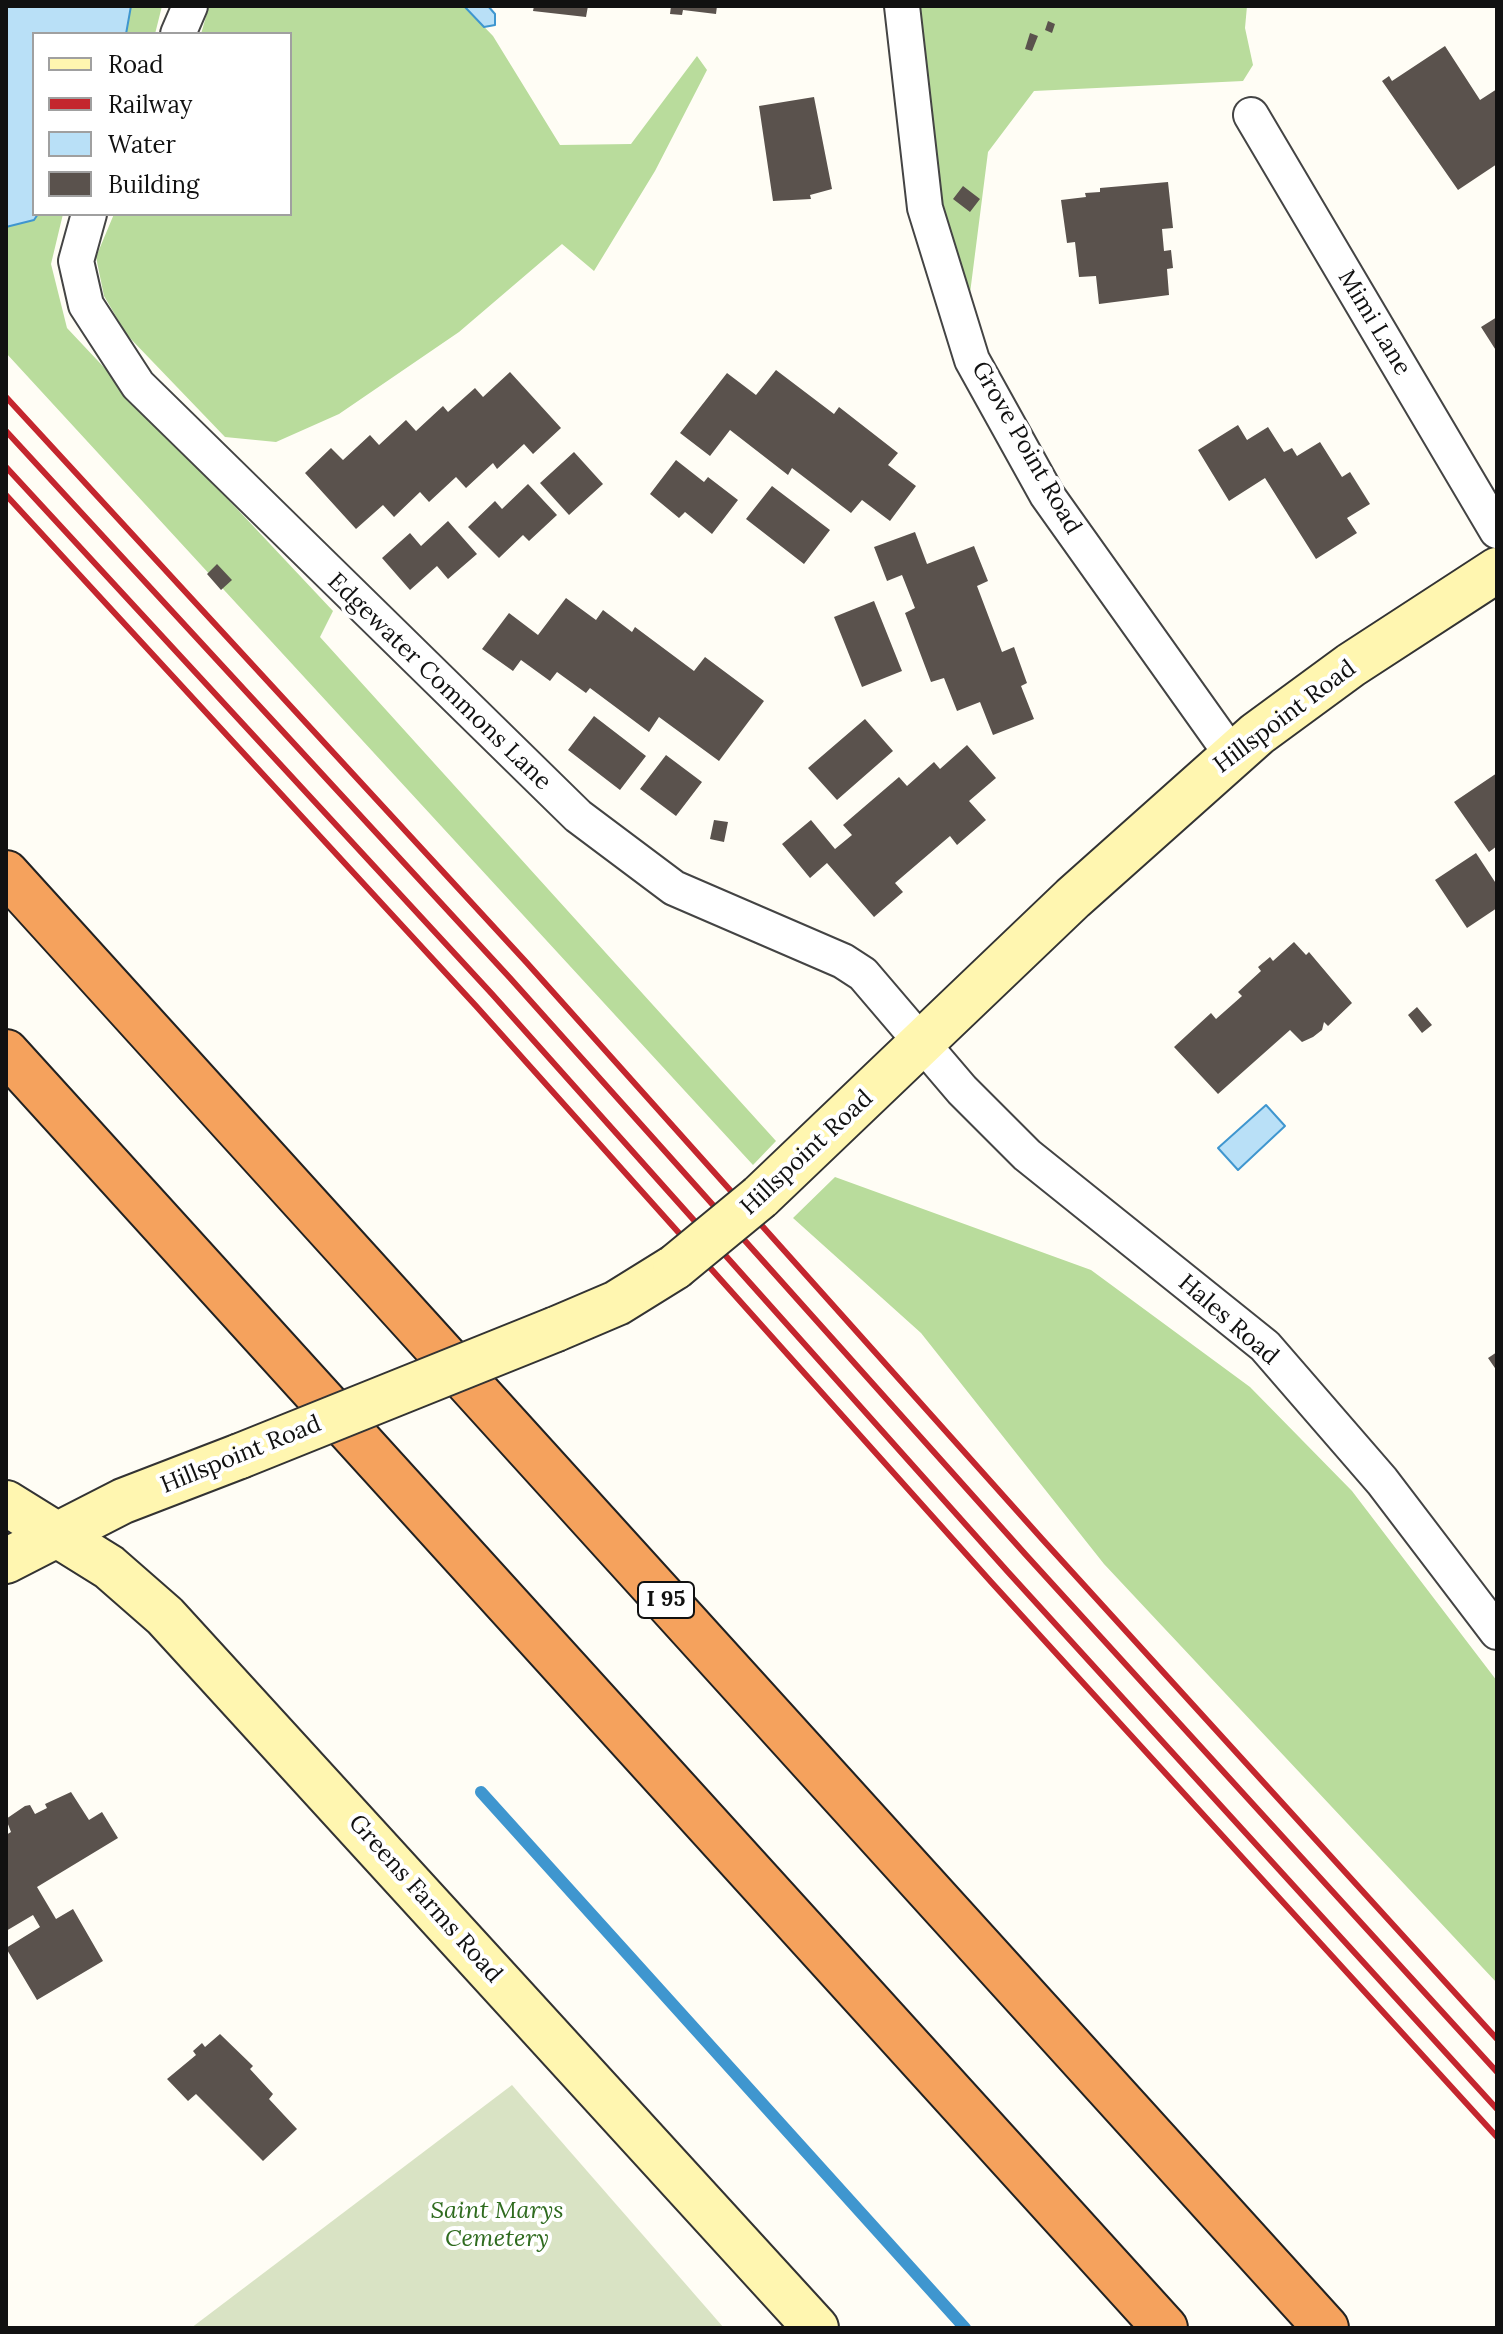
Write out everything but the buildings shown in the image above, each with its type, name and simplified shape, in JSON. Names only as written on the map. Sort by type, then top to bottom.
[{"type":"highway","name":"I 95","points":[[6,873],[1326,2328]]},
{"type":"highway","points":[[6,1052],[1165,2328]]},
{"type":"street","points":[[179,32],[190,6]]},
{"type":"street","name":"Grove Point Road","points":[[902,6],[925,208],[972,360],[1047,495],[1232,755]]},
{"type":"street","name":"Mimi Lane","points":[[1251,115],[1497,531]]},
{"type":"street","name":"Edgewater Commons Lane","points":[[88,216],[76,261],[86,305],[138,385],[578,816],[674,888],[853,968],[878,988],[921,1044]]},
{"type":"street","name":"Hillspoint Road","points":[[6,1561],[123,1501],[617,1303],[675,1267],[760,1197],[1116,859],[1232,755],[1319,687],[1497,570]]},
{"type":"street","name":"Hales Road","points":[[921,1044],[1027,1155],[1265,1346],[1382,1481],[1495,1624]]},
{"type":"street","name":"Greens Farms Road","points":[[6,1503],[59,1532],[139,1590],[216,1670],[816,2328]]},
{"type":"green space","points":[[6,6],[162,6],[156,32],[32,32],[32,216],[63,216],[51,264],[67,328],[333,611],[320,637],[776,1141],[753,1165],[6,353]]},
{"type":"green space","points":[[209,6],[464,6],[493,36],[560,145],[631,144],[697,56],[707,70],[655,171],[594,271],[562,244],[459,332],[339,414],[276,442],[225,437],[127,335],[104,296],[96,257],[113,216],[292,216],[292,32],[202,32]]},
{"type":"green space","points":[[916,6],[1247,6],[1245,28],[1253,65],[1243,81],[1034,91],[988,152],[969,301],[938,186]]},
{"type":"green space","points":[[835,1177],[1091,1270],[1250,1387],[1352,1491],[1497,1681],[1497,1983],[1104,1564],[921,1333],[793,1218]]},
{"type":"green space","name":"Saint Marys Cemetery","points":[[512,2085],[724,2328],[191,2328]]},
{"type":"water","points":[[6,6],[131,6],[126,32],[32,32],[32,216],[37,216],[34,220],[6,227]]},
{"type":"water","points":[[464,6],[488,6],[495,14],[495,25],[484,27]]},
{"type":"water","points":[[1266,1105],[1285,1126],[1238,1170],[1218,1148]]},
{"type":"waterway","points":[[481,1792],[965,2328]]},
{"type":"railway","points":[[6,397],[527,963],[1043,1540],[1497,2039]]},
{"type":"railway","points":[[6,431],[510,978],[1026,1555],[1497,2072]]},
{"type":"railway","points":[[6,467],[492,994],[1008,1572],[1497,2109]]},
{"type":"railway","points":[[6,495],[476,1006],[992,1583],[1497,2137]]}]
